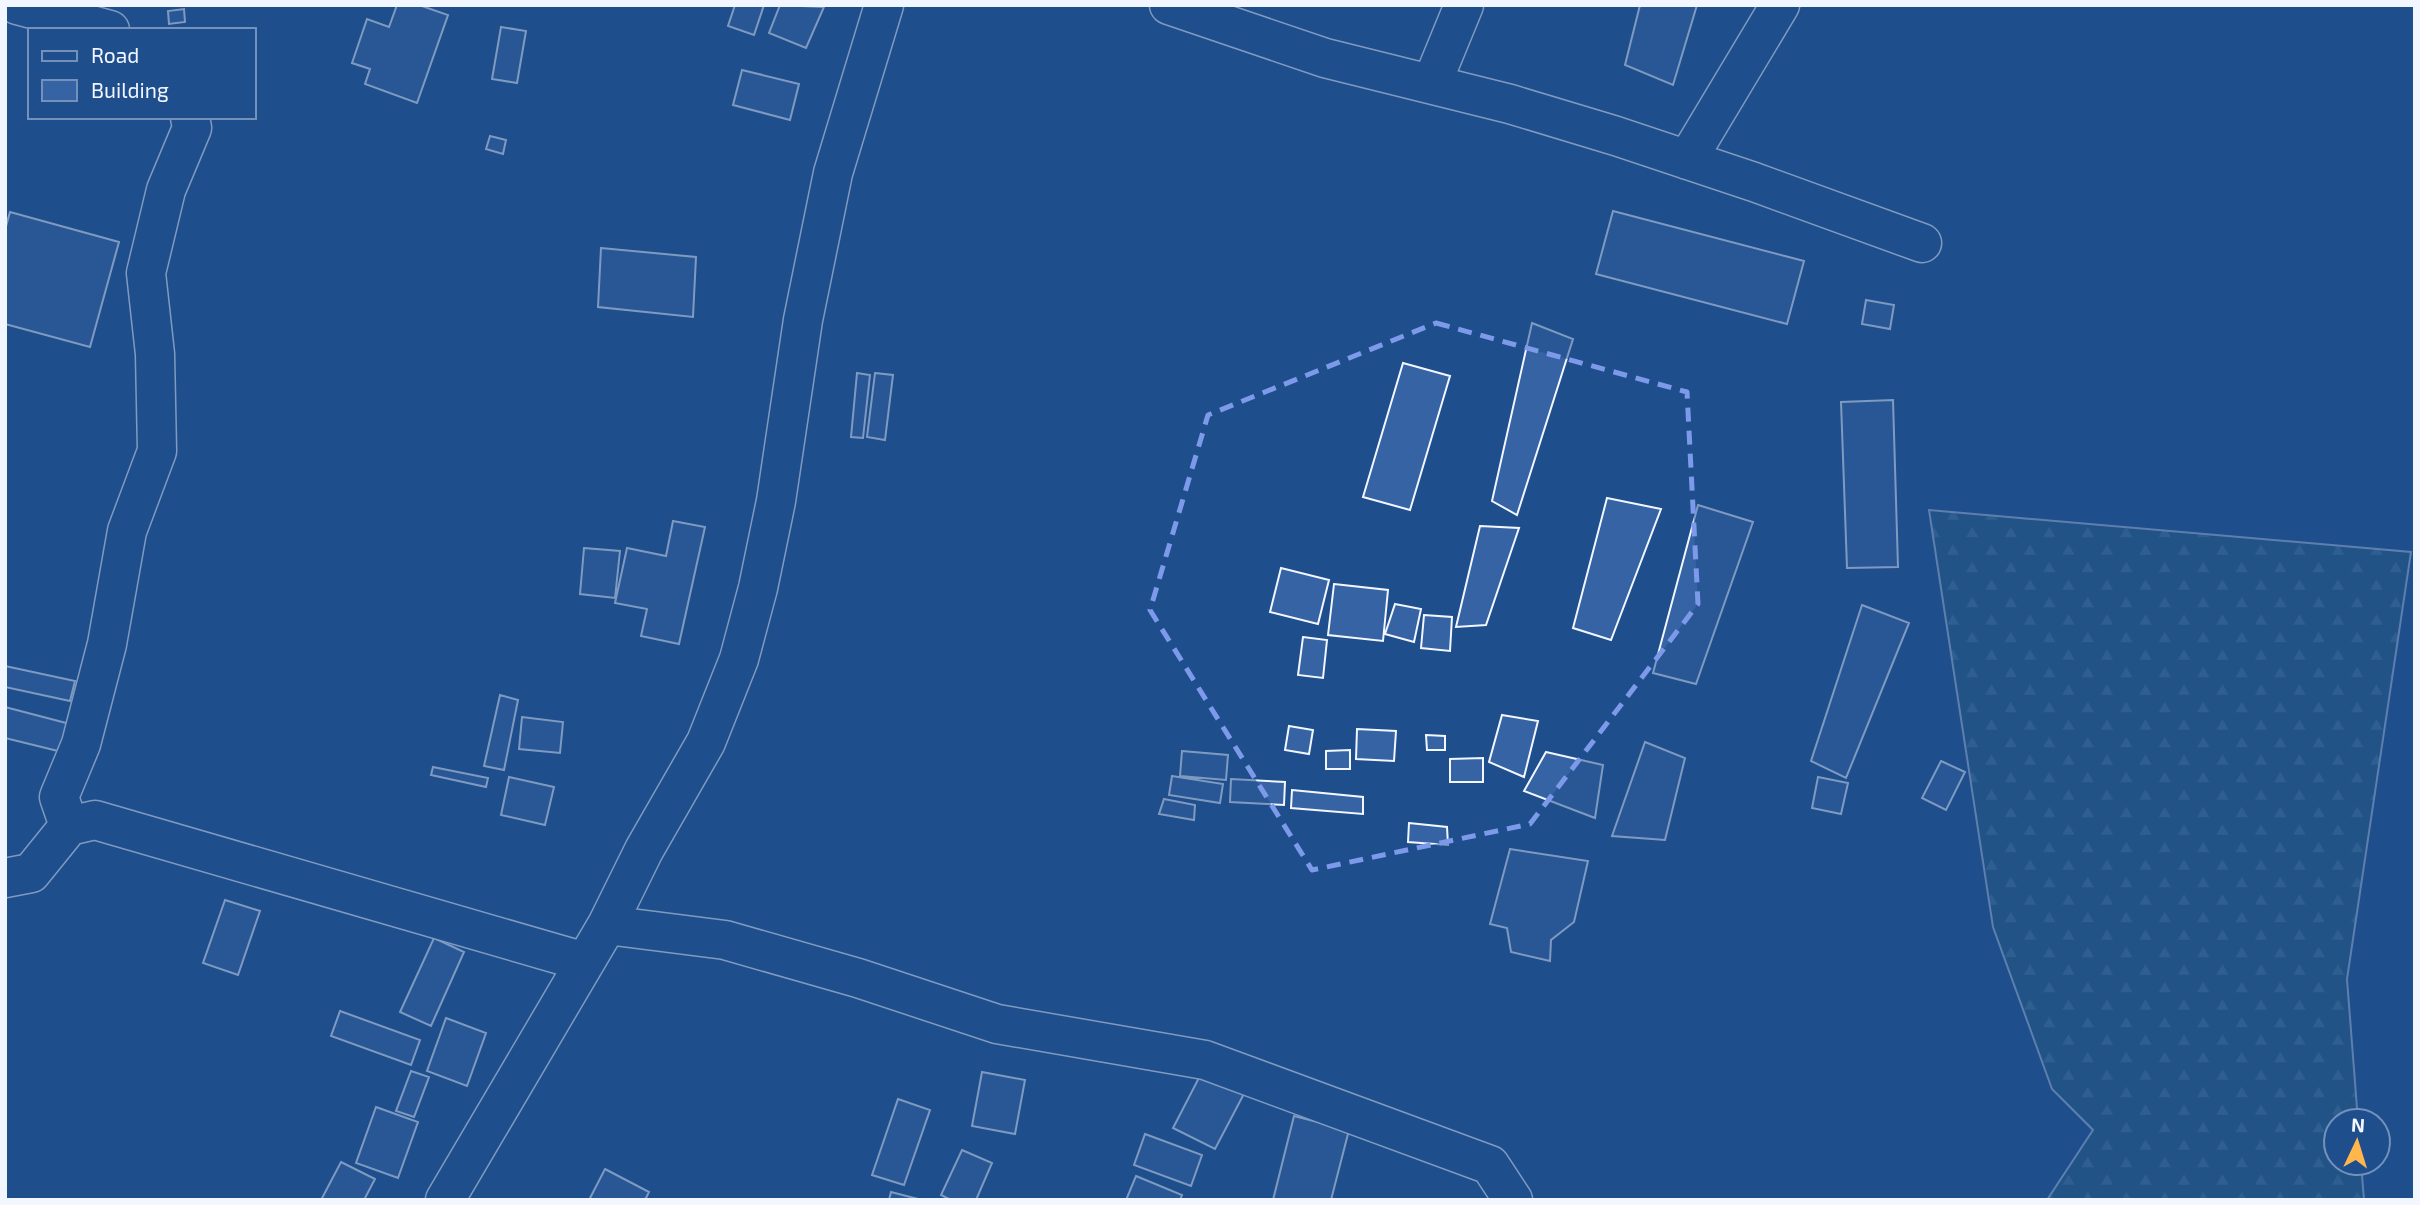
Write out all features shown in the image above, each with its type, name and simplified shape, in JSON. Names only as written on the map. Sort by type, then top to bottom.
[{"type":"street","points":[[17,5],[103,28]]},
{"type":"street","points":[[445,1200],[607,925],[644,850],[706,742],[739,659],[758,588],[773,513],[803,320],[833,173],[884,5]]},
{"type":"street","points":[[1169,5],[1325,58],[1510,104],[1686,160],[1922,243]]},
{"type":"street","points":[[1432,83],[1464,5]]},
{"type":"street","points":[[1686,160],[1780,5]]},
{"type":"street","points":[[69,826],[60,797],[81,744],[100,669],[127,531],[157,451],[155,354],[146,273],[166,190],[192,128],[190,119]]},
{"type":"street","points":[[5,878],[31,873],[69,826],[95,820],[585,962]]},
{"type":"street","points":[[607,925],[724,940],[858,978],[997,1024],[1205,1060],[1490,1165],[1513,1200]]},
{"type":"highlighted area","points":[[1436,323],[1687,392],[1698,604],[1530,824],[1312,870],[1150,610],[1208,415]]},
{"type":"green space","points":[[1929,510],[2411,552],[2347,979],[2357,1107],[2322,1107],[2322,1177],[2362,1177],[2364,1200],[2047,1200],[2093,1130],[2052,1089],[1993,927]]},
{"type":"building","points":[[397,5],[419,5],[448,15],[417,103],[365,84],[370,69],[352,63],[367,19],[389,27]]},
{"type":"building","points":[[735,5],[764,5],[754,35],[728,26]]},
{"type":"building","points":[[780,5],[824,7],[806,48],[769,33]]},
{"type":"building","points":[[1640,5],[1697,5],[1673,85],[1625,65]]},
{"type":"building","points":[[184,9],[185,22],[169,24],[168,11]]},
{"type":"building","points":[[501,27],[526,31],[517,83],[492,79]]},
{"type":"building","points":[[742,70],[799,84],[790,120],[733,105]]},
{"type":"building","points":[[490,136],[506,140],[503,154],[486,149]]},
{"type":"building","points":[[1613,211],[1804,261],[1787,324],[1596,274]]},
{"type":"building","points":[[10,212],[119,242],[90,347],[5,324],[5,230]]},
{"type":"building","points":[[601,248],[696,257],[693,317],[598,307]]},
{"type":"building","points":[[1866,300],[1894,305],[1890,329],[1862,324]]},
{"type":"building","points":[[1532,323],[1573,339],[1517,515],[1492,501]]},
{"type":"building","points":[[1403,363],[1450,376],[1410,510],[1363,497]]},
{"type":"building","points":[[857,373],[870,375],[863,438],[851,437]]},
{"type":"building","points":[[875,373],[893,375],[885,440],[867,437]]},
{"type":"building","points":[[1893,400],[1898,567],[1847,568],[1841,402]]},
{"type":"building","points":[[1607,498],[1661,509],[1611,640],[1573,628]]},
{"type":"building","points":[[1698,505],[1753,522],[1696,684],[1653,673]]},
{"type":"building","points":[[673,521],[705,527],[679,644],[641,636],[647,609],[615,603],[627,548],[666,556]]},
{"type":"building","points":[[1480,526],[1519,528],[1486,625],[1456,627]]},
{"type":"building","points":[[584,548],[620,551],[615,598],[580,594]]},
{"type":"building","points":[[1281,568],[1329,580],[1318,624],[1270,612]]},
{"type":"building","points":[[1334,584],[1388,590],[1383,641],[1328,635]]},
{"type":"building","points":[[1395,604],[1421,609],[1414,642],[1385,634]]},
{"type":"building","points":[[1862,605],[1909,623],[1846,778],[1811,761]]},
{"type":"building","points":[[1424,615],[1452,617],[1450,651],[1421,648]]},
{"type":"building","points":[[1303,637],[1327,640],[1323,678],[1298,675]]},
{"type":"building","points":[[5,666],[75,681],[70,701],[5,687]]},
{"type":"building","points":[[500,695],[518,700],[504,770],[484,766]]},
{"type":"building","points":[[5,707],[70,724],[62,752],[5,738]]},
{"type":"building","points":[[1502,715],[1538,721],[1524,777],[1489,762]]},
{"type":"building","points":[[522,717],[563,722],[560,753],[519,749]]},
{"type":"building","points":[[1289,726],[1313,730],[1309,754],[1285,750]]},
{"type":"building","points":[[1357,729],[1396,731],[1394,761],[1356,759]]},
{"type":"building","points":[[1426,735],[1445,736],[1445,750],[1427,750]]},
{"type":"building","points":[[1645,742],[1685,758],[1665,840],[1612,836]]},
{"type":"building","points":[[1350,750],[1350,769],[1326,769],[1326,751]]},
{"type":"building","points":[[1182,751],[1228,755],[1226,780],[1180,776]]},
{"type":"building","points":[[1546,752],[1603,765],[1595,818],[1524,791]]},
{"type":"building","points":[[1483,758],[1483,782],[1450,782],[1450,759]]},
{"type":"building","points":[[1941,761],[1965,772],[1946,810],[1922,798]]},
{"type":"building","points":[[433,767],[488,778],[486,787],[431,775]]},
{"type":"building","points":[[1172,776],[1223,784],[1220,803],[1169,795]]},
{"type":"building","points":[[509,777],[554,787],[545,825],[501,815]]},
{"type":"building","points":[[1818,777],[1848,783],[1841,814],[1812,808]]},
{"type":"building","points":[[1231,779],[1285,782],[1284,805],[1230,802]]},
{"type":"building","points":[[1292,790],[1363,797],[1363,814],[1291,808]]},
{"type":"building","points":[[1164,799],[1195,805],[1194,820],[1159,814]]},
{"type":"building","points":[[1409,823],[1447,827],[1448,845],[1408,842]]},
{"type":"building","points":[[1510,849],[1588,861],[1574,922],[1551,940],[1550,961],[1511,952],[1507,928],[1490,924]]},
{"type":"building","points":[[225,900],[260,911],[238,975],[203,963]]},
{"type":"building","points":[[434,938],[464,952],[431,1026],[400,1012]]},
{"type":"building","points":[[340,1011],[420,1040],[411,1065],[331,1036]]},
{"type":"building","points":[[446,1018],[486,1033],[467,1086],[427,1071]]},
{"type":"building","points":[[1204,1068],[1246,1090],[1215,1149],[1173,1128]]},
{"type":"building","points":[[411,1071],[429,1077],[414,1117],[396,1111]]},
{"type":"building","points":[[982,1072],[1025,1080],[1015,1134],[972,1126]]},
{"type":"building","points":[[898,1099],[930,1110],[904,1185],[872,1175]]},
{"type":"building","points":[[376,1107],[418,1122],[398,1178],[356,1163]]},
{"type":"building","points":[[1294,1116],[1349,1130],[1331,1200],[1273,1200]]},
{"type":"building","points":[[1145,1134],[1202,1155],[1191,1186],[1134,1165]]},
{"type":"building","points":[[962,1150],[992,1163],[976,1200],[951,1200],[941,1195]]},
{"type":"building","points":[[341,1162],[375,1179],[364,1200],[321,1200]]},
{"type":"building","points":[[605,1169],[649,1192],[645,1200],[589,1200]]},
{"type":"building","points":[[1136,1176],[1182,1195],[1180,1200],[1126,1200]]},
{"type":"building","points":[[891,1192],[922,1200],[889,1200]]}]
